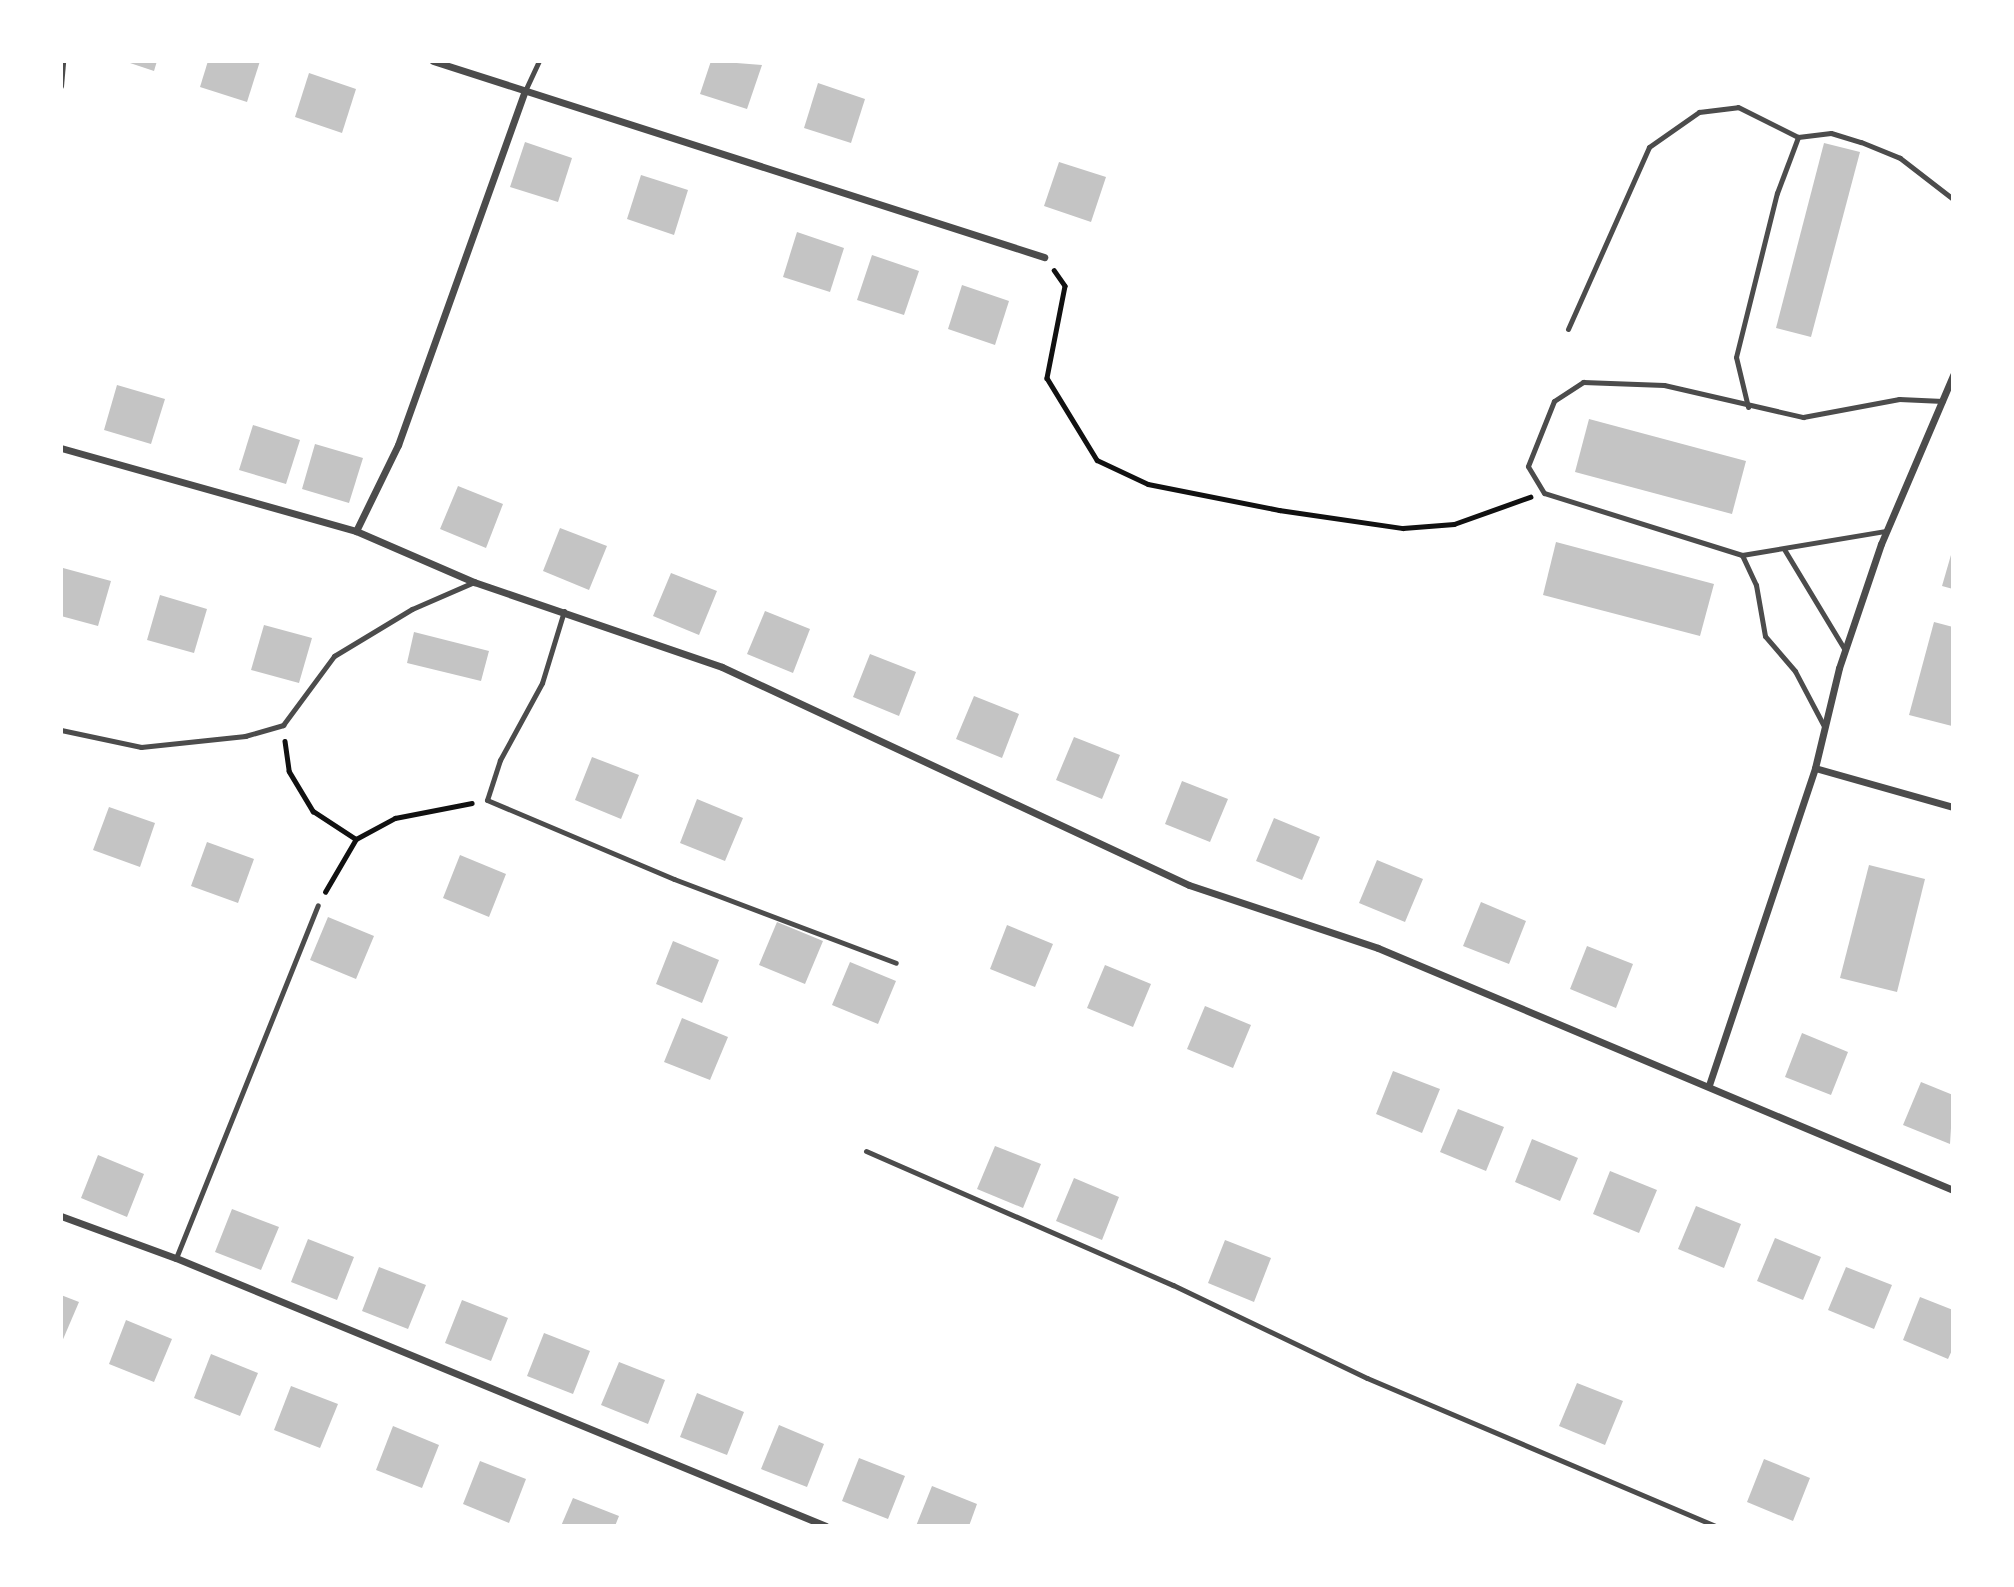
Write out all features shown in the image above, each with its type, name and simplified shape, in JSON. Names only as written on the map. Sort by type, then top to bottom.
[{"type":"street","points":[[433,61],[524,93],[1044,257]]},
{"type":"street","points":[[356,531],[398,445],[524,93]]},
{"type":"street","points":[[1709,1085],[1815,768],[1845,650],[1886,531],[1949,400],[1953,375]]},
{"type":"street","points":[[61,448],[356,531],[474,582],[722,667],[1189,885],[1378,948],[1709,1085],[1953,1190]]},
{"type":"street","points":[[1815,768],[1953,807]]},
{"type":"street","points":[[61,1216],[176,1258],[826,1526]]},
{"type":"lane","points":[[61,86],[63,61]]},
{"type":"lane","points":[[524,93],[539,61]]},
{"type":"lane","points":[[1568,329],[1649,147],[1699,112],[1738,107],[1798,137],[1831,133],[1861,142],[1900,159],[1953,199]]},
{"type":"lane","points":[[1748,407],[1736,357],[1777,193],[1798,137]]},
{"type":"lane","points":[[1886,531],[1742,555],[1544,493],[1528,466],[1554,401],[1583,382],[1664,385],[1748,407],[1803,416],[1899,399],[1949,400]]},
{"type":"lane","points":[[1784,550],[1845,650]]},
{"type":"lane","points":[[1742,555],[1756,585],[1765,636],[1795,671],[1825,728]]},
{"type":"lane","points":[[61,730],[141,747],[245,736],[283,725],[334,656],[412,609],[474,582]]},
{"type":"lane","points":[[564,611],[542,683],[500,761],[487,800],[662,874],[896,963]]},
{"type":"lane","points":[[176,1258],[317,905]]},
{"type":"lane","points":[[866,1151],[1172,1285],[1367,1378],[1715,1526]]},
{"type":"path","points":[[1044,257],[1065,286],[1047,378],[1097,460],[1148,485],[1279,510],[1403,528],[1454,524],[1544,493]]},
{"type":"path","points":[[283,725],[289,771],[313,811],[356,839]]},
{"type":"path","points":[[317,905],[356,839],[395,818],[487,800]]},
{"type":"building","points":[[124,61],[157,61],[154,71]]},
{"type":"building","points":[[208,61],[260,61],[247,102],[200,87]]},
{"type":"building","points":[[711,61],[762,65],[747,109],[700,94]]},
{"type":"building","points":[[309,73],[356,89],[342,133],[295,117]]},
{"type":"building","points":[[818,83],[865,99],[851,143],[804,128]]},
{"type":"building","points":[[525,142],[572,158],[558,202],[510,187]]},
{"type":"building","points":[[1824,143],[1860,152],[1811,337],[1776,328]]},
{"type":"building","points":[[1059,162],[1106,177],[1091,222],[1044,206]]},
{"type":"building","points":[[641,175],[688,190],[674,235],[627,219]]},
{"type":"building","points":[[797,232],[844,248],[830,292],[783,277]]},
{"type":"building","points":[[872,255],[919,271],[904,315],[857,300]]},
{"type":"building","points":[[962,285],[1009,301],[995,345],[948,329]]},
{"type":"building","points":[[117,385],[165,399],[151,444],[104,430]]},
{"type":"building","points":[[1589,419],[1746,461],[1732,514],[1575,472]]},
{"type":"building","points":[[253,425],[300,440],[286,484],[239,470]]},
{"type":"building","points":[[315,444],[363,458],[349,503],[302,489]]},
{"type":"building","points":[[458,486],[503,504],[486,548],[440,529]]},
{"type":"building","points":[[560,528],[607,546],[589,590],[543,571]]},
{"type":"building","points":[[1556,542],[1714,584],[1700,636],[1543,595]]},
{"type":"building","points":[[1953,548],[1953,589],[1942,586]]},
{"type":"building","points":[[63,568],[111,581],[98,626],[61,616]]},
{"type":"building","points":[[671,573],[717,591],[699,635],[653,616]]},
{"type":"building","points":[[160,595],[207,609],[194,653],[147,640]]},
{"type":"building","points":[[765,611],[810,629],[793,673],[747,654]]},
{"type":"building","points":[[1934,622],[1953,627],[1952,726],[1909,715]]},
{"type":"building","points":[[264,625],[312,638],[299,683],[251,670]]},
{"type":"building","points":[[414,632],[489,651],[481,681],[407,663]]},
{"type":"building","points":[[870,654],[916,672],[899,716],[853,697]]},
{"type":"building","points":[[974,696],[1019,714],[1002,758],[956,739]]},
{"type":"building","points":[[1074,737],[1120,755],[1102,799],[1056,780]]},
{"type":"building","points":[[592,757],[639,775],[621,819],[575,800]]},
{"type":"building","points":[[1182,781],[1228,799],[1210,842],[1165,824]]},
{"type":"building","points":[[697,799],[743,818],[725,861],[680,843]]},
{"type":"building","points":[[109,807],[155,823],[140,867],[93,850]]},
{"type":"building","points":[[1274,818],[1320,837],[1302,880],[1256,861]]},
{"type":"building","points":[[207,842],[254,859],[238,903],[191,886]]},
{"type":"building","points":[[460,855],[506,874],[489,917],[443,898]]},
{"type":"building","points":[[1377,860],[1423,879],[1405,922],[1359,903]]},
{"type":"building","points":[[1869,865],[1925,879],[1897,992],[1840,978]]},
{"type":"building","points":[[1481,902],[1526,921],[1509,964],[1463,946]]},
{"type":"building","points":[[328,917],[374,936],[356,979],[310,960]]},
{"type":"building","points":[[777,922],[823,941],[805,984],[759,965]]},
{"type":"building","points":[[1007,925],[1053,944],[1035,987],[990,969]]},
{"type":"building","points":[[673,941],[719,960],[702,1003],[656,984]]},
{"type":"building","points":[[1587,946],[1633,964],[1616,1008],[1570,989]]},
{"type":"building","points":[[850,962],[896,981],[878,1024],[832,1005]]},
{"type":"building","points":[[1105,965],[1151,984],[1133,1027],[1087,1008]]},
{"type":"building","points":[[1205,1006],[1251,1025],[1233,1068],[1187,1049]]},
{"type":"building","points":[[682,1018],[728,1037],[710,1080],[664,1062]]},
{"type":"building","points":[[1802,1033],[1848,1052],[1831,1095],[1785,1077]]},
{"type":"building","points":[[1393,1071],[1440,1089],[1422,1133],[1376,1114]]},
{"type":"building","points":[[1921,1082],[1953,1095],[1950,1144],[1903,1125]]},
{"type":"building","points":[[1458,1109],[1504,1127],[1486,1171],[1440,1152]]},
{"type":"building","points":[[1532,1139],[1578,1158],[1560,1201],[1515,1182]]},
{"type":"building","points":[[995,1146],[1041,1164],[1023,1208],[977,1189]]},
{"type":"building","points":[[98,1155],[144,1174],[127,1217],[81,1198]]},
{"type":"building","points":[[1610,1171],[1657,1190],[1639,1233],[1593,1214]]},
{"type":"building","points":[[1074,1178],[1119,1197],[1102,1240],[1056,1221]]},
{"type":"building","points":[[1696,1206],[1741,1224],[1724,1268],[1678,1249]]},
{"type":"building","points":[[232,1209],[279,1227],[261,1270],[215,1252]]},
{"type":"building","points":[[1775,1238],[1821,1257],[1803,1300],[1757,1281]]},
{"type":"building","points":[[308,1239],[354,1257],[337,1300],[291,1282]]},
{"type":"building","points":[[1225,1240],[1271,1258],[1254,1302],[1208,1283]]},
{"type":"building","points":[[379,1267],[426,1285],[408,1329],[362,1311]]},
{"type":"building","points":[[1846,1267],[1892,1285],[1874,1329],[1828,1310]]},
{"type":"building","points":[[61,1295],[79,1302],[61,1344]]},
{"type":"building","points":[[1920,1297],[1953,1310],[1953,1348],[1948,1359],[1903,1340]]},
{"type":"building","points":[[462,1300],[508,1318],[491,1361],[445,1343]]},
{"type":"building","points":[[126,1320],[172,1339],[154,1382],[109,1364]]},
{"type":"building","points":[[544,1333],[590,1351],[573,1394],[527,1376]]},
{"type":"building","points":[[211,1354],[258,1373],[240,1416],[194,1398]]},
{"type":"building","points":[[619,1362],[665,1380],[648,1424],[601,1405]]},
{"type":"building","points":[[1577,1383],[1623,1401],[1605,1445],[1559,1426]]},
{"type":"building","points":[[291,1386],[338,1404],[320,1448],[274,1430]]},
{"type":"building","points":[[697,1393],[744,1412],[727,1455],[680,1437]]},
{"type":"building","points":[[779,1425],[824,1444],[807,1487],[761,1469]]},
{"type":"building","points":[[393,1426],[439,1445],[422,1488],[376,1470]]},
{"type":"building","points":[[859,1458],[905,1476],[888,1519],[842,1501]]},
{"type":"building","points":[[1764,1459],[1810,1478],[1793,1521],[1747,1502]]},
{"type":"building","points":[[480,1461],[526,1479],[509,1523],[463,1504]]},
{"type":"building","points":[[932,1486],[977,1504],[969,1526],[916,1526]]},
{"type":"building","points":[[573,1498],[619,1516],[615,1526],[561,1526]]}]
